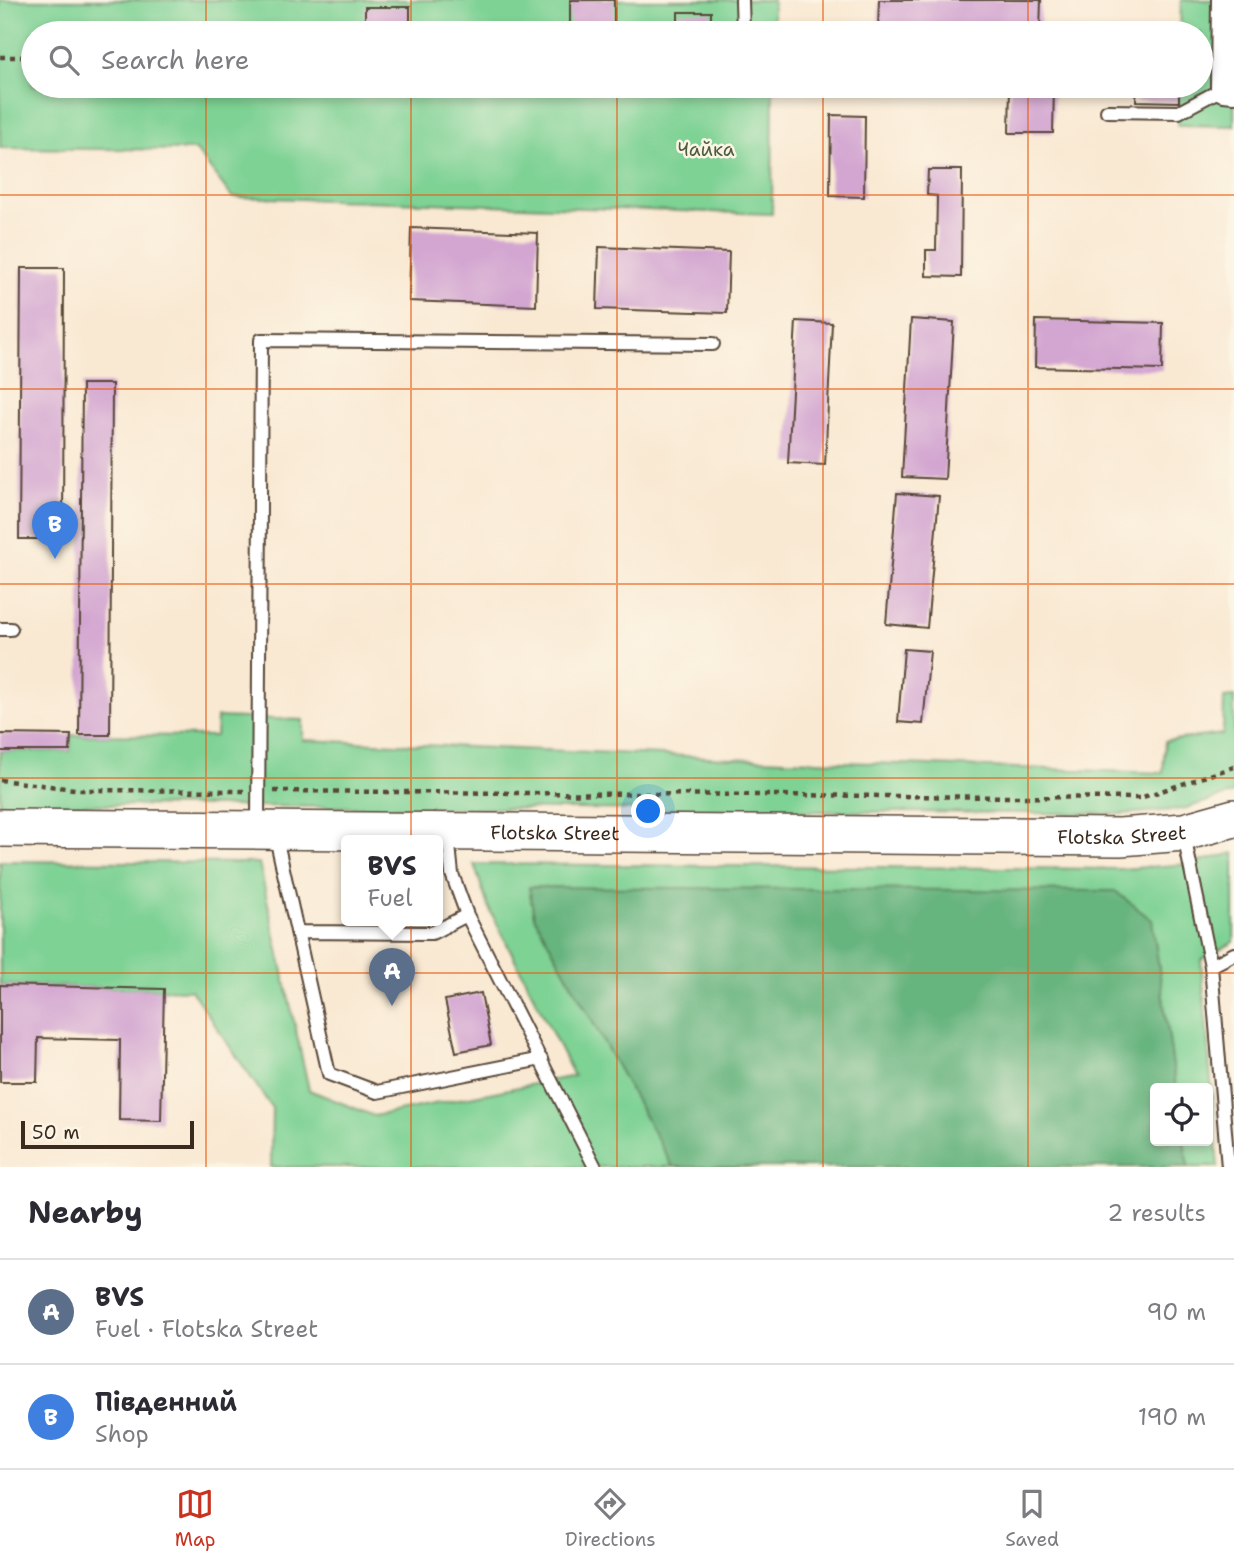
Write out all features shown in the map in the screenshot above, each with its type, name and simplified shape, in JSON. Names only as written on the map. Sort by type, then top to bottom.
[{"type":"street","points":[[1225,0],[1229,88]]},
{"type":"street","name":"Flotska Street","points":[[0,828],[1120,837],[1184,832],[1234,818]]},
{"type":"lane","points":[[742,0],[743,21]]},
{"type":"lane","points":[[1213,96],[1229,88]]},
{"type":"lane","points":[[1107,111],[1179,112],[1208,98]]},
{"type":"lane","points":[[541,1059],[377,1093],[329,1074],[297,932],[266,830],[258,791],[261,340],[713,344]]},
{"type":"lane","points":[[447,832],[452,874],[467,915],[596,1167]]},
{"type":"lane","points":[[1184,832],[1212,966],[1228,1167]]},
{"type":"lane","points":[[297,932],[432,933],[467,915]]},
{"type":"lane","points":[[1212,966],[1234,954]]},
{"type":"path","points":[[0,57],[21,57]]},
{"type":"path","points":[[0,780],[82,790],[1140,798],[1234,767]]},
{"type":"green space","name":"Чайка","points":[[0,0],[773,0],[773,21],[21,21],[21,98],[773,98],[772,214],[232,197],[196,150],[0,148]]},
{"type":"green space","points":[[1181,0],[1234,0],[1234,126],[1178,125],[1179,98],[1213,98],[1213,21],[1180,21]]},
{"type":"green space","points":[[1234,697],[1234,793],[1183,809],[1124,814],[0,804],[0,751],[70,751],[71,735],[216,736],[217,717],[303,720],[303,740],[1163,773],[1165,741],[1223,734],[1224,698]]},
{"type":"green space","points":[[1234,853],[1234,942],[1201,960],[1211,1083],[1175,1083],[1152,921],[529,887],[534,916],[673,1167],[271,1167],[272,1108],[191,990],[0,985],[0,861],[259,863],[309,1090],[374,1116],[574,1076],[488,906],[474,864],[1121,869],[1188,864]]},
{"type":"green space","points":[[529,887],[1115,891],[1152,920],[1175,1083],[1150,1083],[1150,1146],[1185,1146],[1188,1167],[673,1167],[534,916]]},
{"type":"green space","points":[[1213,1106],[1218,1167],[1188,1167],[1185,1146],[1213,1146]]},
{"type":"building","points":[[570,0],[614,0],[614,21],[570,21]]},
{"type":"building","points":[[879,0],[1041,0],[1040,21],[878,21]]},
{"type":"building","points":[[365,7],[410,7],[410,21],[365,21]]},
{"type":"building","points":[[678,12],[711,12],[711,21],[678,21]]},
{"type":"building","points":[[1010,98],[1054,98],[1053,133],[1009,133]]},
{"type":"building","points":[[1136,98],[1179,98],[1179,102],[1136,101]]},
{"type":"building","points":[[831,115],[865,116],[864,197],[830,196]]},
{"type":"building","points":[[928,170],[962,170],[961,277],[926,276],[926,250],[936,250],[937,196],[927,195]]},
{"type":"building","points":[[411,228],[538,233],[536,306],[409,301]]},
{"type":"building","points":[[599,247],[729,252],[727,313],[597,309]]},
{"type":"building","points":[[21,268],[64,268],[63,539],[19,539]]},
{"type":"building","points":[[911,319],[954,322],[945,479],[902,477]]},
{"type":"building","points":[[1036,320],[1163,323],[1162,370],[1035,367]]},
{"type":"building","points":[[796,321],[832,323],[825,465],[788,463]]},
{"type":"building","points":[[82,384],[112,384],[110,735],[79,735]]},
{"type":"building","points":[[897,493],[939,496],[927,628],[886,624]]},
{"type":"building","points":[[904,649],[930,651],[923,724],[898,722]]},
{"type":"building","points":[[0,734],[71,735],[70,751],[0,751]]},
{"type":"building","points":[[0,985],[164,989],[161,1121],[119,1120],[120,1040],[38,1038],[37,1082],[0,1082]]},
{"type":"building","points":[[481,993],[491,1045],[456,1052],[445,1000]]},
{"type":"place","name":"Південний","points":[[55,559]]},
{"type":"place","name":"BVS","points":[[392,1006]]}]
